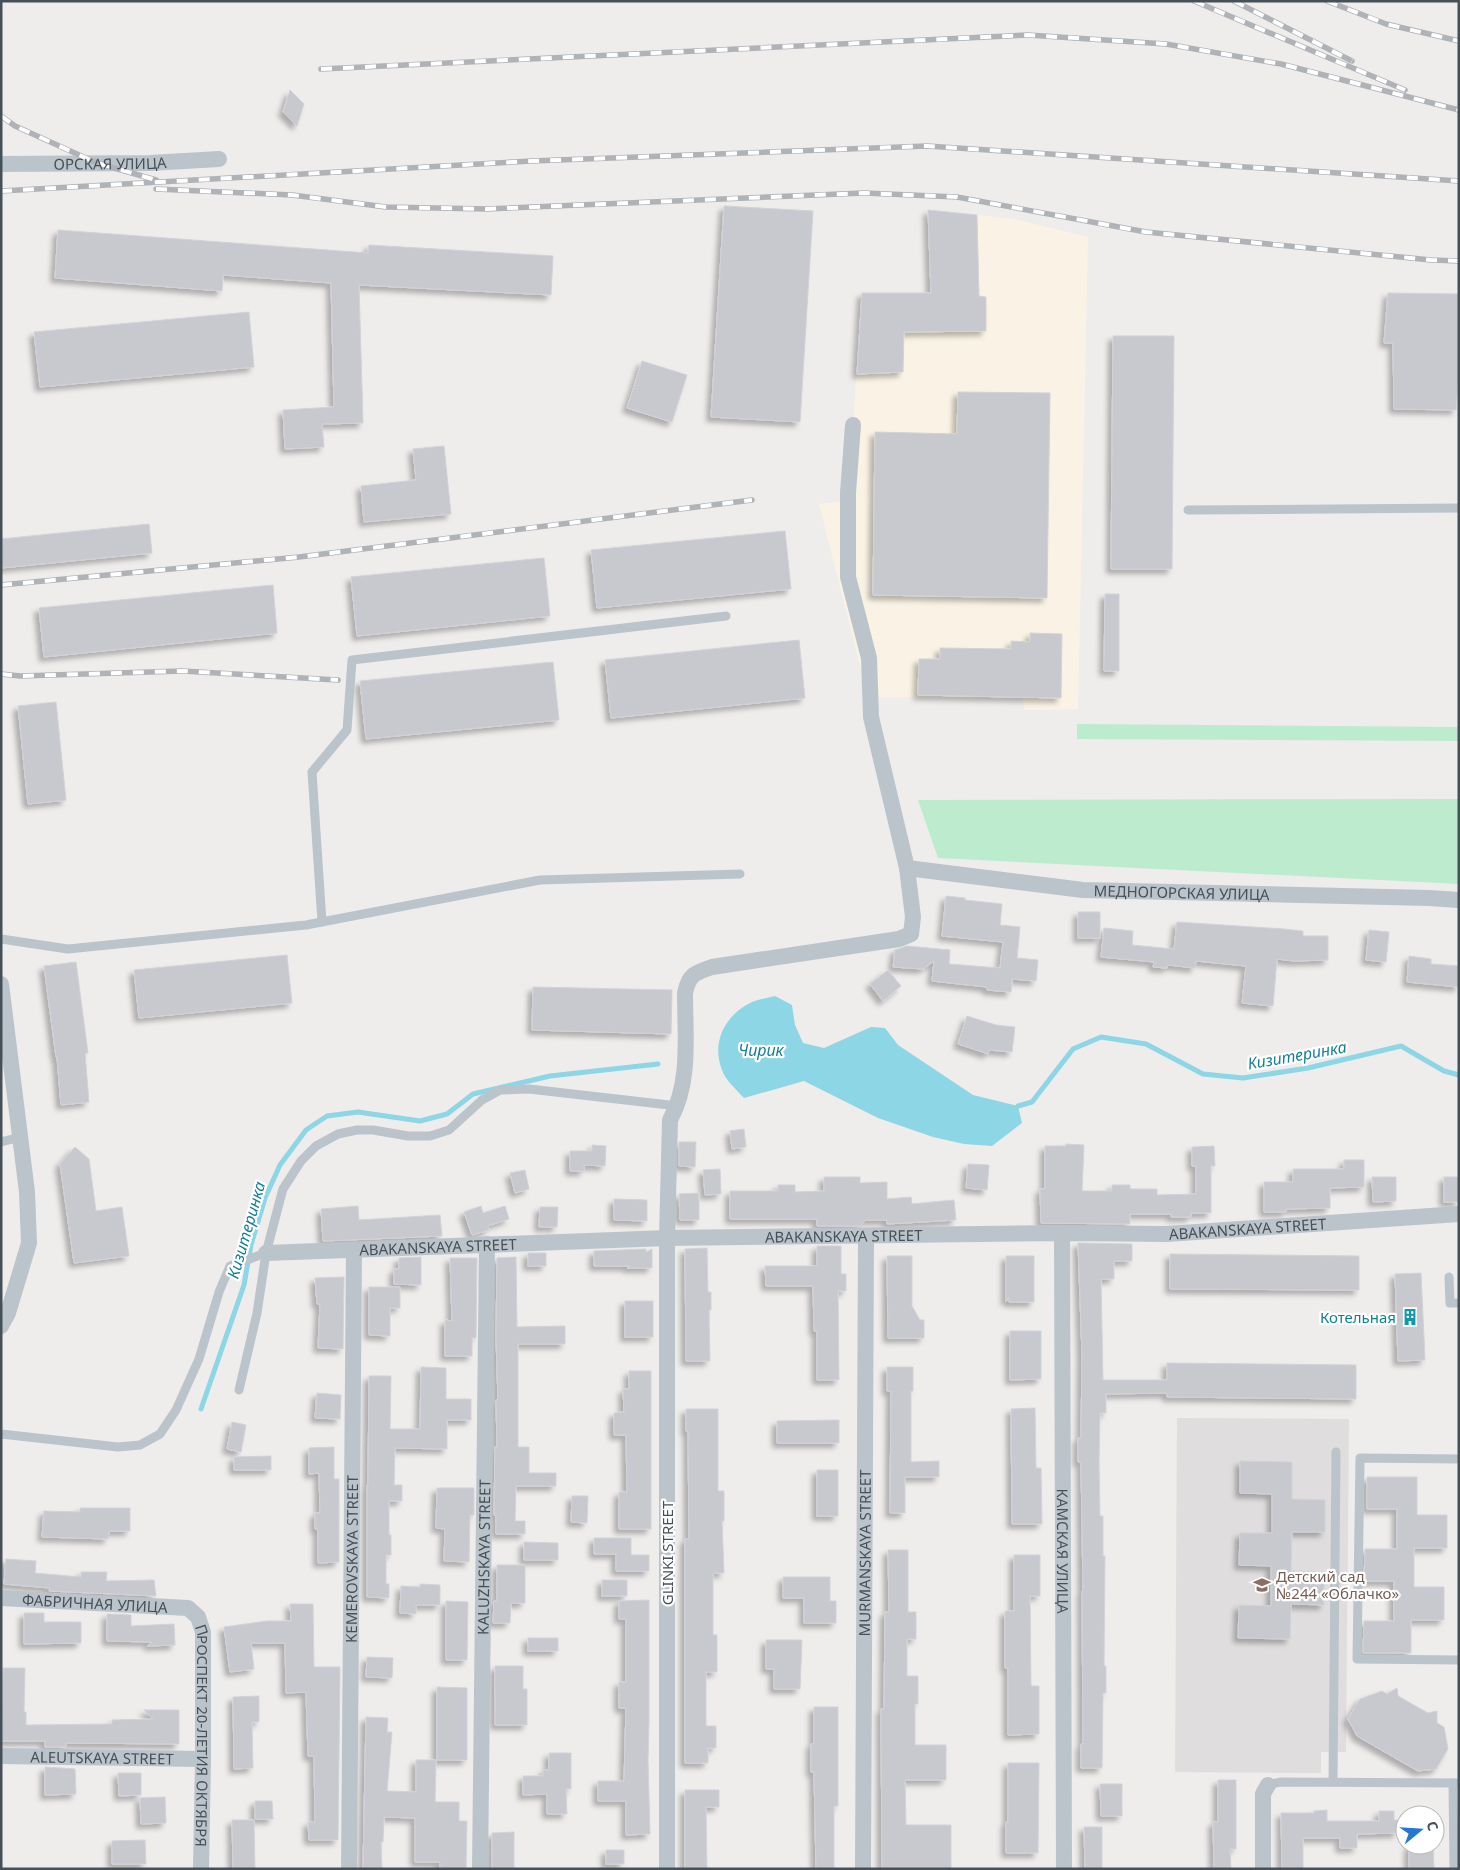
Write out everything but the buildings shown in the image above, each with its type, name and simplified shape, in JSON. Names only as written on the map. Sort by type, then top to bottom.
[{"type":"street","name":"ОРСКАЯ УЛИЦА","points":[[1,164],[150,163],[219,159]]},
{"type":"street","points":[[853,425],[848,493],[848,578],[868,658],[871,718],[907,868]]},
{"type":"street","name":"МЕДНОГОРСКАЯ УЛИЦА","points":[[907,868],[1083,890],[1459,900]]},
{"type":"street","name":"GLINKI STREET","points":[[667,1869],[667,1238],[670,1120],[678,1106],[684,1079],[685,993],[687,983],[693,974],[712,967],[899,940],[911,934],[913,917],[907,868]]},
{"type":"street","points":[[1,984],[21,1136],[27,1192],[29,1243],[8,1313],[1,1326]]},
{"type":"street","name":"ABAKANSKAYA STREET","points":[[266,1253],[667,1238],[866,1237],[1062,1233],[1167,1234],[1459,1214]]},
{"type":"street","name":"КАМСКАЯ УЛИЦА","points":[[1062,1233],[1064,1869]]},
{"type":"street","name":"MURMANSKAYA STREET","points":[[863,1869],[866,1237]]},
{"type":"street","name":"KALUZHSKAYA STREET","points":[[480,1869],[487,1244]]},
{"type":"street","name":"KEMEROVSKAYA STREET","points":[[350,1869],[354,1250]]},
{"type":"street","name":"ФАБРИЧНАЯ УЛИЦА","points":[[1,1598],[188,1608]]},
{"type":"street","name":"ПРОСПЕКТ 20-ЛЕТИЯ ОКТЯБРЯ","points":[[188,1608],[198,1617],[203,1632],[201,1869]]},
{"type":"street","name":"ALEUTSKAYA STREET","points":[[1,1756],[203,1759]]},
{"type":"street","points":[[1263,1869],[1264,1794],[1268,1785]]},
{"type":"lane","points":[[1188,510],[1459,508]]},
{"type":"lane","points":[[322,922],[312,772],[347,730],[352,660],[726,616]]},
{"type":"lane","points":[[1,939],[68,949],[306,925],[540,880],[740,874]]},
{"type":"lane","points":[[239,1390],[257,1313],[266,1253],[283,1189],[306,1156],[316,1146],[338,1134],[373,1130],[408,1136],[430,1136],[449,1130],[482,1100],[500,1090],[529,1089],[678,1106]]},
{"type":"lane","points":[[1,1142],[21,1136]]},
{"type":"lane","name":"ABAKANSKAYA STREET","points":[[1,1434],[118,1447],[140,1445],[160,1434],[176,1410],[199,1359],[230,1266],[266,1253]]},
{"type":"lane","points":[[1449,1277],[1450,1303],[1459,1303]]},
{"type":"lane","points":[[1333,1782],[1336,1452]]},
{"type":"lane","points":[[1459,1459],[1360,1458],[1357,1659],[1459,1660]]},
{"type":"lane","points":[[1268,1785],[1277,1782],[1456,1783],[1454,1869]]},
{"type":"shaded area","points":[[928,210],[1014,219],[1088,237],[1078,709],[1025,710],[1022,698],[868,697],[819,504],[848,501],[862,293],[931,293]]},
{"type":"shaded area","name":"Детский сад №244 «Облачко»","points":[[1177,1418],[1349,1419],[1346,1752],[1321,1752],[1321,1773],[1175,1772]]},
{"type":"green space","points":[[1077,724],[1459,727],[1459,741],[1077,739]]},
{"type":"green space","points":[[1459,799],[1459,884],[938,858],[918,800]]},
{"type":"water","name":"Чирик","points":[[775,996],[792,1005],[795,1025],[803,1043],[824,1048],[871,1027],[885,1028],[898,1045],[973,1095],[1018,1106],[1022,1123],[992,1146],[964,1144],[933,1137],[878,1118],[804,1081],[744,1098],[728,1081],[719,1060],[718,1049],[723,1030],[734,1014],[743,1008],[755,1001]]},
{"type":"waterway","name":"Кизитеринка","points":[[1018,1106],[1032,1102],[1073,1049],[1101,1037],[1146,1044],[1203,1074],[1243,1078],[1308,1068],[1401,1046],[1444,1071],[1459,1075]]},
{"type":"waterway","name":"Кизитеринка","points":[[201,1409],[244,1285],[251,1245],[265,1198],[280,1165],[306,1130],[327,1116],[358,1112],[420,1121],[447,1114],[473,1094],[550,1076],[658,1064]]},
{"type":"railway","points":[[1194,1],[1405,90]]},
{"type":"railway","points":[[1234,1],[1352,61]]},
{"type":"railway","points":[[1327,1],[1386,24],[1459,41]]},
{"type":"railway","points":[[321,69],[1028,35],[1166,44],[1281,64],[1459,110]]},
{"type":"railway","points":[[1,116],[15,126],[97,163],[156,180]]},
{"type":"railway","points":[[1,191],[532,161],[927,146],[1459,181]]},
{"type":"railway","points":[[156,189],[292,195],[386,207],[486,209],[864,193],[957,197],[1146,232],[1431,260],[1459,261]]},
{"type":"railway","points":[[1,585],[299,557],[752,500]]},
{"type":"railway","points":[[1,674],[20,676],[182,671],[338,680]]},
{"type":"place","name":"Котельная","points":[[1410,1317]]},
{"type":"place","name":"Детский сад №244 «Облачко»","points":[[1262,1585]]}]
